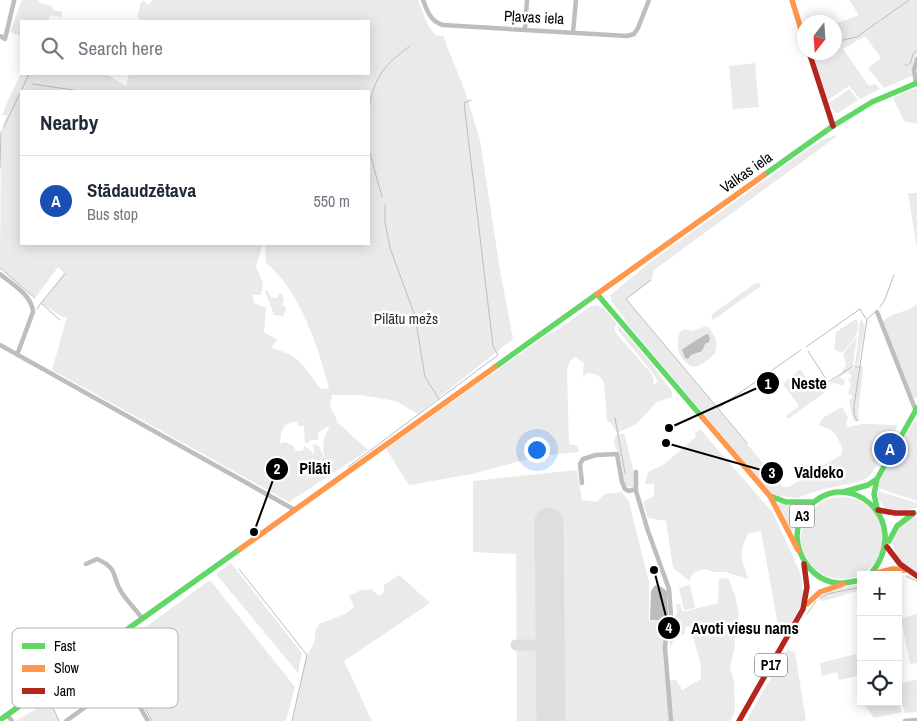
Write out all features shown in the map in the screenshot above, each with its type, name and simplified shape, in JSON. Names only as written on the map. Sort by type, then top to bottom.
[{"type":"main road","points":[[792,0],[797,16]]},
{"type":"main road","points":[[811,60],[832,126]]},
{"type":"main road","name":"Valkas iela","points":[[128,628],[832,126],[872,102],[917,83]]},
{"type":"main road","name":"A3","points":[[597,294],[770,496],[804,563],[818,577],[830,582],[843,584],[857,581]]},
{"type":"main road","points":[[914,574],[894,558],[888,546],[886,523],[878,509],[874,494],[877,479],[917,410]]},
{"type":"main road","points":[[842,492],[868,485],[877,479]]},
{"type":"main road","points":[[842,492],[865,499],[878,509],[895,514],[916,512]]},
{"type":"main road","name":"A3","points":[[798,550],[796,538],[802,515],[814,502],[830,494],[842,492]]},
{"type":"main road","name":"A3","points":[[770,496],[786,502],[814,502]]},
{"type":"main road","points":[[874,571],[880,565],[897,526],[916,512]]},
{"type":"main road","name":"P17","points":[[739,721],[803,609],[808,587],[804,563]]},
{"type":"main road","points":[[885,571],[893,569],[901,571]]},
{"type":"main road","name":"P17","points":[[803,609],[820,592],[843,584]]},
{"type":"main road","name":"Valkas iela","points":[[0,720],[17,708]]},
{"type":"street","points":[[0,36],[5,38],[13,0]]},
{"type":"street","name":"Pļavas iela","points":[[423,0],[433,20],[444,24],[627,36],[634,34],[638,28],[649,0]]},
{"type":"street","points":[[524,30],[527,0]]},
{"type":"street","points":[[572,32],[576,0]]},
{"type":"street","points":[[917,59],[914,70],[917,83]]},
{"type":"street","points":[[0,274],[28,297],[33,304],[33,312],[17,355]]},
{"type":"street","points":[[877,312],[917,410]]},
{"type":"street","points":[[0,345],[295,510]]},
{"type":"street","points":[[582,482],[580,464],[583,459],[596,455],[617,454],[625,489],[630,491],[636,489]]},
{"type":"street","points":[[636,472],[636,489],[648,531],[669,589],[671,616],[665,648],[671,721]]},
{"type":"street","points":[[86,564],[97,559],[107,563],[113,570],[120,591],[142,618]]},
{"type":"street","points":[[66,721],[84,708]]},
{"type":"street","points":[[139,708],[146,721]]},
{"type":"street","points":[[7,715],[12,721]]},
{"type":"street","points":[[905,721],[917,720]]},
{"type":"green space","points":[[22,0],[38,0],[40,3],[52,6],[53,10],[62,12],[62,17],[50,15],[48,20],[20,20],[20,36],[10,32]]},
{"type":"green space","name":"Pilātu mežs","points":[[153,0],[418,0],[428,25],[435,35],[443,36],[465,91],[480,140],[500,270],[513,339],[418,414],[396,401],[360,395],[332,395],[330,407],[336,421],[368,450],[289,502],[52,370],[67,317],[62,317],[41,303],[64,273],[58,267],[35,298],[0,268],[1,132],[7,115],[1,115],[20,75],[108,75],[126,86],[129,75],[370,75],[370,20],[140,20],[137,16],[141,3],[143,1],[148,5]],"holes":[[[297,421],[299,426],[304,426],[305,444],[311,440],[318,440],[318,433],[330,425],[324,440],[324,457],[319,446],[313,444],[314,455],[304,446],[303,451],[295,451],[294,446],[285,442],[280,444],[281,433],[285,425]]]},
{"type":"green space","points":[[849,0],[917,0],[917,53],[913,62],[914,75],[884,88],[868,68],[881,58],[865,36],[843,49],[869,86],[875,84],[880,89],[860,99],[849,86],[828,100],[814,60],[842,60],[842,21],[859,15]]},
{"type":"green space","points":[[755,63],[759,107],[733,109],[729,66]]},
{"type":"green space","points":[[917,88],[917,124],[904,121],[893,98]]},
{"type":"green space","points":[[849,89],[858,100],[835,113],[829,103]]},
{"type":"green space","points":[[835,135],[836,137],[654,270],[651,280],[626,299],[783,487],[789,487],[841,455],[843,449],[836,435],[830,429],[818,425],[824,417],[842,407],[848,418],[846,423],[848,427],[862,424],[898,425],[872,473],[867,478],[796,498],[779,497],[771,493],[625,321],[612,302],[610,295],[652,261],[807,150],[822,140]]},
{"type":"green space","points":[[908,193],[917,193],[917,249]]},
{"type":"green space","points":[[759,283],[761,286],[713,320],[711,315],[754,284]]},
{"type":"green space","points":[[265,291],[268,291],[271,297],[277,298],[280,293],[282,294],[284,302],[281,304],[287,308],[283,316],[274,315]]},
{"type":"green space","points":[[917,304],[916,399],[911,395],[883,322],[890,316]]},
{"type":"green space","points":[[597,305],[603,308],[617,323],[615,332],[651,373],[654,380],[653,383],[655,385],[657,381],[655,376],[618,330],[618,325],[652,364],[672,392],[672,397],[657,402],[636,424],[617,433],[611,423],[607,421],[603,380],[598,375],[591,373],[583,377],[584,363],[575,357],[570,361],[567,369],[569,444],[577,446],[579,452],[539,456],[472,474],[409,485],[386,449],[548,334],[554,332],[591,306]]},
{"type":"green space","points":[[857,320],[857,334],[842,353],[834,349],[836,332]]},
{"type":"green space","points":[[862,320],[865,327],[858,366],[843,373],[846,364],[843,354],[857,336],[853,365],[855,365],[860,321]]},
{"type":"green space","points":[[706,326],[715,338],[716,351],[707,360],[693,367],[684,361],[679,352],[680,332],[684,329],[693,331]]},
{"type":"green space","points":[[863,367],[858,416],[860,420],[855,422],[849,399],[852,399],[852,395],[848,394],[851,384],[847,378],[851,379],[851,375],[848,372],[841,376],[840,378],[845,380],[843,386],[835,383],[828,384],[853,368]]},
{"type":"green space","points":[[800,369],[816,392],[822,388],[825,392],[788,419],[786,416],[799,406],[783,384]]},
{"type":"green space","points":[[914,421],[917,422],[917,501],[878,488],[879,482]]},
{"type":"green space","points":[[700,429],[773,513],[799,570],[802,579],[802,590],[805,592],[804,598],[789,627],[781,623],[778,626],[761,531],[749,533],[743,546],[742,556],[748,579],[725,572],[714,572],[704,569],[693,573],[689,581],[673,568],[666,521],[648,518],[643,502],[654,496],[654,484],[645,484],[648,472],[663,465],[696,437],[695,433]]},
{"type":"green space","points":[[617,434],[624,434],[625,436],[635,477],[635,486],[633,488],[625,485],[621,460],[615,446]]},
{"type":"green space","points":[[577,470],[582,500],[597,502],[604,494],[622,492],[629,502],[649,582],[649,621],[669,622],[663,643],[666,678],[669,681],[676,680],[682,690],[701,679],[701,665],[690,627],[686,626],[684,635],[682,634],[673,641],[670,648],[670,629],[677,613],[676,605],[680,604],[683,612],[718,603],[719,579],[728,578],[735,595],[739,614],[730,667],[734,681],[735,711],[730,721],[517,721],[516,554],[473,552],[473,481]]},
{"type":"green space","points":[[878,491],[917,503],[917,508],[904,510],[885,508],[878,499]]},
{"type":"green space","points":[[842,497],[858,500],[876,515],[883,538],[880,554],[866,571],[857,571],[857,576],[842,579],[826,576],[813,567],[804,554],[801,538],[804,522],[813,509],[826,500]]},
{"type":"green space","points":[[779,503],[798,506],[805,505],[798,516],[792,532],[778,505]]},
{"type":"green space","points":[[913,517],[917,517],[917,572],[900,559],[893,547],[895,534],[901,526]]},
{"type":"green space","points":[[231,563],[302,653],[298,673],[216,574]]},
{"type":"green space","points":[[399,575],[430,603],[344,661],[372,721],[292,721],[307,655],[314,643],[316,629],[319,624],[345,614],[354,607],[349,596],[361,590],[371,589],[379,596],[384,592],[384,585]]},
{"type":"green space","points":[[210,580],[295,687],[286,721],[152,721],[145,708],[178,708],[178,628],[144,628]]},
{"type":"green space","points":[[690,585],[695,608],[684,610],[679,588]]},
{"type":"green space","points":[[857,585],[857,591],[824,601],[817,597],[833,589]]},
{"type":"green space","points":[[917,614],[917,663],[910,664],[902,618]]},
{"type":"green space","points":[[787,650],[795,652],[806,721],[746,721]]},
{"type":"green space","points":[[856,654],[857,676],[839,680],[837,672],[822,676],[820,663]]},
{"type":"green space","points":[[917,679],[917,712],[905,713],[902,704],[902,683]]},
{"type":"green space","points":[[867,706],[900,706],[902,712],[874,718]]},
{"type":"green space","points":[[38,708],[53,708],[59,721],[17,721]]},
{"type":"shaded area","points":[[708,334],[709,342],[705,344],[702,351],[691,355],[688,359],[685,358],[682,350]]},
{"type":"shaded area","points":[[655,585],[667,591],[668,615],[665,621],[650,620],[651,591]]},
{"type":"waterway","points":[[881,20],[909,0]]},
{"type":"waterway","points":[[842,40],[857,37],[879,21]]},
{"type":"waterway","points":[[370,102],[374,88],[382,72],[387,65],[410,46]]},
{"type":"waterway","points":[[910,64],[913,54],[917,50]]},
{"type":"waterway","points":[[21,90],[29,75]]},
{"type":"waterway","points":[[33,84],[73,90]]},
{"type":"waterway","points":[[4,127],[20,93]]},
{"type":"waterway","points":[[348,467],[498,355],[493,346],[464,103],[471,100]]},
{"type":"waterway","points":[[0,168],[1,132]]},
{"type":"waterway","points":[[370,154],[382,197]]},
{"type":"waterway","points":[[385,205],[385,222],[390,248],[415,316],[425,377],[439,399]]},
{"type":"waterway","points":[[0,268],[35,298]]},
{"type":"waterway","points":[[37,309],[65,274]]},
{"type":"waterway","points":[[880,307],[894,275]]},
{"type":"waterway","points":[[651,280],[626,299],[747,443]]},
{"type":"waterway","points":[[42,304],[60,320]]},
{"type":"waterway","points":[[806,347],[860,309],[866,319]]},
{"type":"waterway","points":[[857,421],[854,414],[854,406],[867,319],[875,312]]},
{"type":"waterway","points":[[718,408],[801,350]]},
{"type":"waterway","points":[[808,351],[828,382],[852,367]]},
{"type":"waterway","points":[[855,367],[861,367]]},
{"type":"waterway","points":[[615,418],[625,473]]},
{"type":"waterway","points":[[239,569],[307,655],[292,721]]},
{"type":"waterway","points":[[906,576],[917,581]]},
{"type":"waterway","points":[[821,598],[827,594],[857,588]]},
{"type":"waterway","points":[[807,614],[816,601]]},
{"type":"waterway","points":[[53,708],[59,721]]},
{"type":"waterway","points":[[145,708],[152,721]]},
{"type":"taxiway","points":[[516,645],[550,645]]},
{"type":"runway","points":[[549,522],[551,721]]},
{"type":"traffic: fast","points":[[764,175],[833,126],[872,102],[917,83]]},
{"type":"traffic: fast","points":[[495,367],[597,294],[702,417]]},
{"type":"traffic: fast","points":[[877,508],[874,494],[877,479],[917,408]]},
{"type":"traffic: fast","points":[[843,492],[868,485],[877,479]]},
{"type":"traffic: fast","points":[[857,581],[838,583],[822,578],[809,567],[800,553],[797,536],[801,520],[806,511],[821,497],[838,492],[855,495],[870,503],[880,517],[885,534],[882,554],[872,571]]},
{"type":"traffic: fast","points":[[770,496],[786,502],[814,502]]},
{"type":"traffic: fast","points":[[889,541],[897,526],[914,513]]},
{"type":"traffic: fast","points":[[129,628],[240,549]]},
{"type":"traffic: fast","points":[[0,720],[17,708]]},
{"type":"traffic: slow","points":[[792,0],[797,16]]},
{"type":"traffic: slow","points":[[597,294],[764,175]]},
{"type":"traffic: slow","points":[[240,549],[495,367]]},
{"type":"traffic: slow","points":[[702,417],[770,496],[798,550]]},
{"type":"traffic: slow","points":[[885,571],[893,569],[905,570]]},
{"type":"traffic: slow","points":[[807,604],[820,592],[843,584]]},
{"type":"traffic: jam","points":[[812,60],[833,126]]},
{"type":"traffic: jam","points":[[878,510],[895,513],[913,513]]},
{"type":"traffic: jam","points":[[887,547],[900,564],[917,576]]},
{"type":"traffic: jam","points":[[739,721],[803,609],[807,587],[804,564]]},
{"type":"place","name":"Neste","points":[[669,428]]},
{"type":"place","name":"Valdeko","points":[[666,443]]},
{"type":"place","name":"Stādaudzētava","points":[[890,449]]},
{"type":"place","name":"Pilāti","points":[[254,532]]},
{"type":"place","name":"Avoti viesu nams","points":[[654,570]]}]
